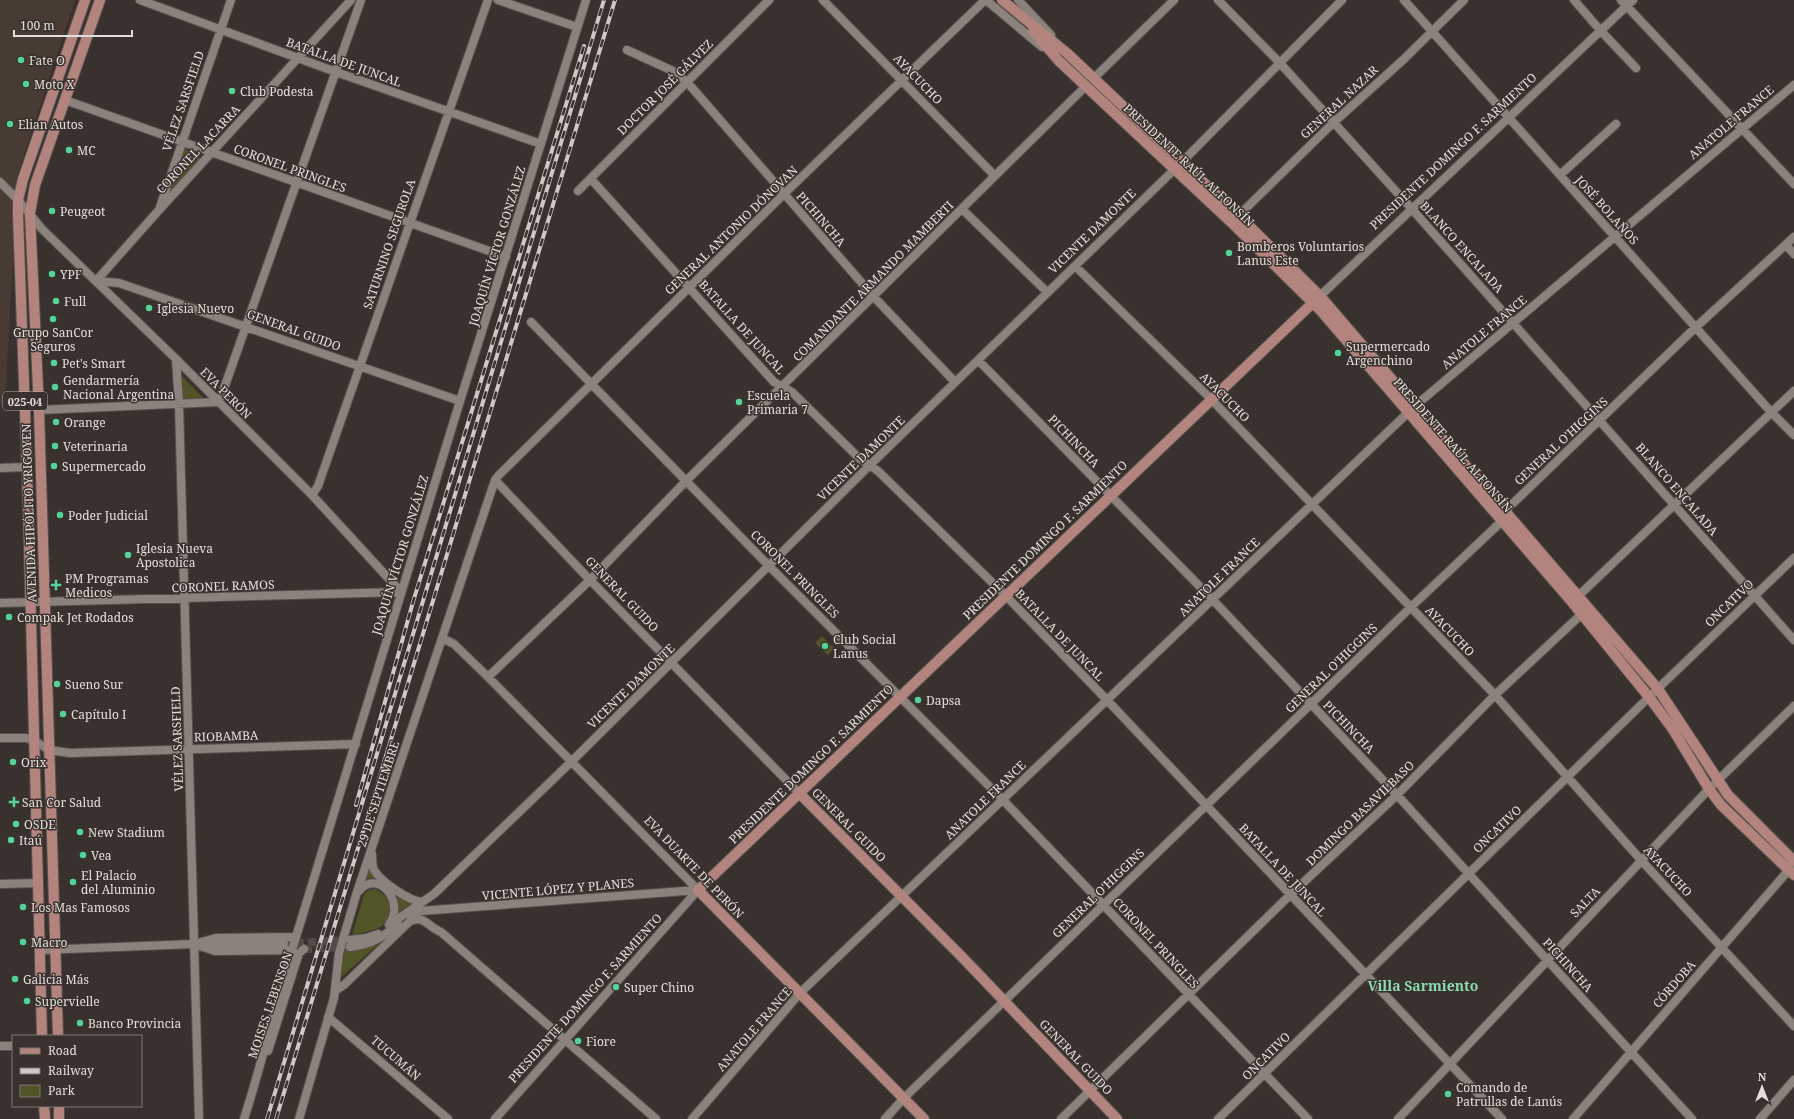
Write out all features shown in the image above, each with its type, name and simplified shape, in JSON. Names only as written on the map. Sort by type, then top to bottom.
[{"type":"main road","name":"AVENIDA HIPÓLITO YRIGOYEN","points":[[42,1035],[35,741],[18,200],[23,179],[85,0]]},
{"type":"main road","name":"AVENIDA HIPÓLITO YRIGOYEN","points":[[58,1035],[39,410],[30,214],[35,185],[100,0]]},
{"type":"main road","name":"PRESIDENTE RAÚL ALFONSÍN","points":[[1002,0],[1068,54],[1094,78],[1178,165],[1316,299],[1585,611],[1672,728],[1721,805],[1793,868]]},
{"type":"main road","name":"PRESIDENTE RAÚL ALFONSÍN","points":[[1015,10],[1059,61],[1178,165]]},
{"type":"main road","name":"PRESIDENTE DOMINGO F. SARMIENTO","points":[[698,890],[899,696],[1212,400],[1316,299]]},
{"type":"main road","name":"PRESIDENTE RAÚL ALFONSÍN","points":[[1585,611],[1658,689],[1728,795],[1793,868]]},
{"type":"main road","name":"GENERAL GUIDO","points":[[799,793],[902,896],[1117,1119]]},
{"type":"main road","name":"EVA DUARTE DE PERÓN","points":[[698,890],[924,1119]]},
{"type":"main road","points":[[44,1107],[45,1119]]},
{"type":"main road","points":[[59,1107],[59,1119]]},
{"type":"street","name":"BATALLA DE JUNCAL","points":[[140,0],[297,58],[541,144]]},
{"type":"street","name":"VÉLEZ SARSFIELD","points":[[159,210],[181,142],[231,0]]},
{"type":"street","name":"CORONEL LACARRA","points":[[96,281],[211,152],[351,0]]},
{"type":"street","points":[[39,410],[218,402],[247,326],[361,0]]},
{"type":"street","name":"SATURNINO SEGUROLA","points":[[312,495],[318,486],[488,0]]},
{"type":"street","points":[[498,0],[577,27]]},
{"type":"street","name":"JOAQUÍN VÍCTOR GONZÁLEZ","points":[[244,1119],[260,1070],[270,1025],[292,950],[460,401],[586,0]]},
{"type":"street","name":"DOCTOR JOSÉ GÁLVEZ","points":[[578,191],[769,0]]},
{"type":"street","name":"AYACUCHO","points":[[823,0],[995,176]]},
{"type":"street","name":"GENERAL ANTONIO DÓNOVAN","points":[[495,480],[499,474],[784,194],[986,0]]},
{"type":"street","name":"PRESIDENTE RAÚL ALFONSÍN","points":[[986,0],[1059,61]]},
{"type":"street","name":"PRESIDENTE RAÚL ALFONSÍN","points":[[1018,0],[1068,54]]},
{"type":"street","points":[[1094,78],[1174,0]]},
{"type":"street","name":"BLANCO ENCALADA","points":[[1218,0],[1279,62],[1411,208],[1794,640]]},
{"type":"street","name":"VICENTE DAMONTE","points":[[389,925],[434,894],[672,664],[955,382],[1178,165],[1342,0]]},
{"type":"street","name":"JOSÉ BOLAÑOS","points":[[1404,0],[1771,412],[1794,435]]},
{"type":"street","name":"GENERAL NAZAR","points":[[1235,219],[1333,123],[1403,60],[1464,0]]},
{"type":"street","points":[[1574,0],[1636,68]]},
{"type":"street","points":[[1627,2],[1741,129],[1794,184]]},
{"type":"street","name":"PRESIDENTE DOMINGO F. SARMIENTO","points":[[1316,299],[1508,118],[1600,30],[1627,2]]},
{"type":"street","name":"PICHINCHA","points":[[627,50],[672,71],[687,82],[874,298],[955,382]]},
{"type":"street","name":"ANATOLE FRANCE","points":[[692,1119],[800,993],[1412,409],[1794,84]]},
{"type":"street","name":"COMANDANTE ARMANDO MAMBERTI","points":[[488,677],[590,580],[687,480],[874,298],[1086,86]]},
{"type":"street","name":"CORONEL PRINGLES","points":[[65,100],[506,257]]},
{"type":"street","points":[[1560,175],[1616,124]]},
{"type":"street","name":"BATALLA DE JUNCAL","points":[[591,179],[690,287],[774,382],[792,392],[860,459],[878,471],[1006,596],[1291,894],[1502,1119]]},
{"type":"street","name":"EVA PERÓN","points":[[0,182],[18,200],[42,229],[176,359],[312,495],[402,592]]},
{"type":"street","points":[[962,209],[1047,292]]},
{"type":"street","name":"GENERAL O'HIGGINS","points":[[886,1119],[903,1099],[1311,705],[1600,420],[1696,327],[1794,236]]},
{"type":"street","points":[[1786,245],[1794,254]]},
{"type":"street","name":"AYACUCHO","points":[[1074,266],[1212,400],[1495,695],[1641,860],[1794,1026]]},
{"type":"street","name":"GENERAL GUIDO","points":[[96,281],[119,283],[247,326],[359,367],[460,401]]},
{"type":"street","name":"CORONEL PRINGLES","points":[[531,322],[687,480],[769,566],[1003,800],[1264,1075],[1308,1119]]},
{"type":"street","name":"VÉLEZ SARSFIELD","points":[[176,359],[179,404],[199,1119]]},
{"type":"street","name":"PICHINCHA","points":[[978,360],[1212,600],[1398,795],[1468,874],[1692,1119]]},
{"type":"street","points":[[1575,599],[1794,390]]},
{"type":"street","points":[[0,468],[27,467]]},
{"type":"street","name":"GENERAL GUIDO","points":[[495,480],[590,580],[799,793]]},
{"type":"street","name":"29 DE SEPTIEMBRE","points":[[298,1119],[335,992],[339,953],[357,892],[495,480]]},
{"type":"street","name":"ONCATIVO","points":[[1218,1119],[1649,696],[1794,558]]},
{"type":"street","name":"CORONEL RAMOS","points":[[0,603],[402,592]]},
{"type":"street","name":"DOMINGO BASAVILBASO","points":[[1061,1119],[1291,894],[1398,795],[1495,695],[1585,611]]},
{"type":"street","name":"EVA DUARTE DE PERÓN","points":[[442,638],[454,644],[488,677],[698,890]]},
{"type":"street","name":"SALTA","points":[[1398,1119],[1709,788],[1794,706]]},
{"type":"street","points":[[0,738],[18,738],[35,741],[49,750]]},
{"type":"street","name":"RIOBAMBA","points":[[49,750],[70,754],[356,744]]},
{"type":"street","points":[[372,850],[373,866],[379,876],[408,898],[422,902]]},
{"type":"street","name":"CÓRDOBA","points":[[1573,1119],[1722,947],[1793,868]]},
{"type":"street","points":[[0,884],[39,883]]},
{"type":"street","points":[[357,892],[364,885],[379,884],[389,892],[393,900],[394,914],[389,925],[384,930],[350,944],[370,943],[382,938],[409,915],[418,915],[436,930],[441,932],[566,1039],[656,1119]]},
{"type":"street","name":"PRESIDENTE DOMINGO F. SARMIENTO","points":[[495,1119],[698,890]]},
{"type":"street","name":"VICENTE LÓPEZ Y PLANES","points":[[418,915],[443,910],[698,890]]},
{"type":"street","points":[[434,894],[436,904],[443,910]]},
{"type":"street","points":[[335,992],[418,915]]},
{"type":"street","points":[[41,950],[194,944],[216,938],[296,937]]},
{"type":"street","points":[[194,944],[215,951],[292,950]]},
{"type":"street","name":"MOISES LEBENSON","points":[[194,944],[284,944]]},
{"type":"street","name":"MOISES LEBENSON","points":[[260,1070],[271,1044],[299,953],[304,949]]},
{"type":"street","name":"TUCUMÁN","points":[[328,1017],[448,1119]]},
{"type":"street","points":[[0,1046],[12,1046]]},
{"type":"street","points":[[1760,1119],[1794,1080]]},
{"type":"shaded area","points":[[0,0],[75,0],[18,173],[5,403],[0,404]]},
{"type":"green space","points":[[185,149],[198,154],[200,159],[175,187],[172,187],[169,184],[181,151]]},
{"type":"green space","points":[[182,376],[205,400],[182,400]]},
{"type":"green space","name":"Club Social Lanus","points":[[822,636],[834,648],[828,655],[815,643]]},
{"type":"green space","points":[[370,864],[378,876],[411,904],[396,915],[394,895],[365,882]]},
{"type":"green space","points":[[375,889],[381,892],[388,901],[390,906],[389,918],[380,927],[352,935],[364,894],[369,890]]},
{"type":"green space","points":[[380,943],[338,980],[345,950],[358,950]]},
{"type":"tunnel","points":[[284,944],[349,940]]},
{"type":"tunnel","points":[[304,949],[348,947]]},
{"type":"railway","points":[[267,1119],[604,0]]},
{"type":"railway","points":[[276,1119],[615,0]]},
{"type":"railway","points":[[356,805],[413,602],[584,46]]},
{"type":"place","name":"Fate O","points":[[21,60]]},
{"type":"place","name":"Moto X","points":[[26,84]]},
{"type":"place","name":"Club Podesta","points":[[232,91]]},
{"type":"place","name":"Elian Autos","points":[[10,124]]},
{"type":"place","name":"MC","points":[[69,150]]},
{"type":"place","name":"Peugeot","points":[[52,211]]},
{"type":"place","name":"Bomberos Voluntarios Lanus Este","points":[[1229,253]]},
{"type":"place","name":"YPF","points":[[52,274]]},
{"type":"place","name":"Full","points":[[56,301]]},
{"type":"place","name":"Iglesia Nuevo","points":[[149,308]]},
{"type":"place","name":"Grupo SanCor Seguros","points":[[53,319]]},
{"type":"place","name":"Supermercado Argenchino","points":[[1338,353]]},
{"type":"place","name":"Pet's Smart","points":[[54,363]]},
{"type":"place","name":"Gendarmería Nacional Argentina","points":[[55,387]]},
{"type":"place","name":"Escuela Primaria 7","points":[[739,402]]},
{"type":"place","name":"Orange","points":[[56,422]]},
{"type":"place","name":"Veterinaria","points":[[55,446]]},
{"type":"place","name":"Supermercado","points":[[54,466]]},
{"type":"place","name":"Poder Judicial","points":[[60,515]]},
{"type":"place","name":"Iglesia Nueva Apostolica","points":[[128,555]]},
{"type":"place","name":"PM Programas Medicos","points":[[56,585]]},
{"type":"place","name":"Compak Jet Rodados","points":[[9,617]]},
{"type":"place","name":"Club Social Lanus","points":[[825,646]]},
{"type":"place","name":"Sueno Sur","points":[[57,684]]},
{"type":"place","name":"Dapsa","points":[[918,700]]},
{"type":"place","name":"Capítulo I","points":[[63,714]]},
{"type":"place","name":"Orix","points":[[13,762]]},
{"type":"place","name":"San Cor Salud","points":[[14,802]]},
{"type":"place","name":"OSDE","points":[[16,824]]},
{"type":"place","name":"New Stadium","points":[[80,832]]},
{"type":"place","name":"Itaú","points":[[11,840]]},
{"type":"place","name":"Vea","points":[[83,855]]},
{"type":"place","name":"El Palacio del Aluminio","points":[[73,882]]},
{"type":"place","name":"Los Mas Famosos","points":[[23,907]]},
{"type":"place","name":"Macro","points":[[23,942]]},
{"type":"place","name":"Galicia Más","points":[[15,979]]},
{"type":"place","name":"Super Chino","points":[[616,987]]},
{"type":"place","name":"Supervielle","points":[[27,1001]]},
{"type":"place","name":"Banco Provincia","points":[[80,1023]]},
{"type":"place","name":"Fiore","points":[[578,1041]]},
{"type":"place","name":"Comando de Patrullas de Lanús","points":[[1448,1094]]},
{"type":"district","name":"Villa Sarmiento","points":[[1423,985]]}]
